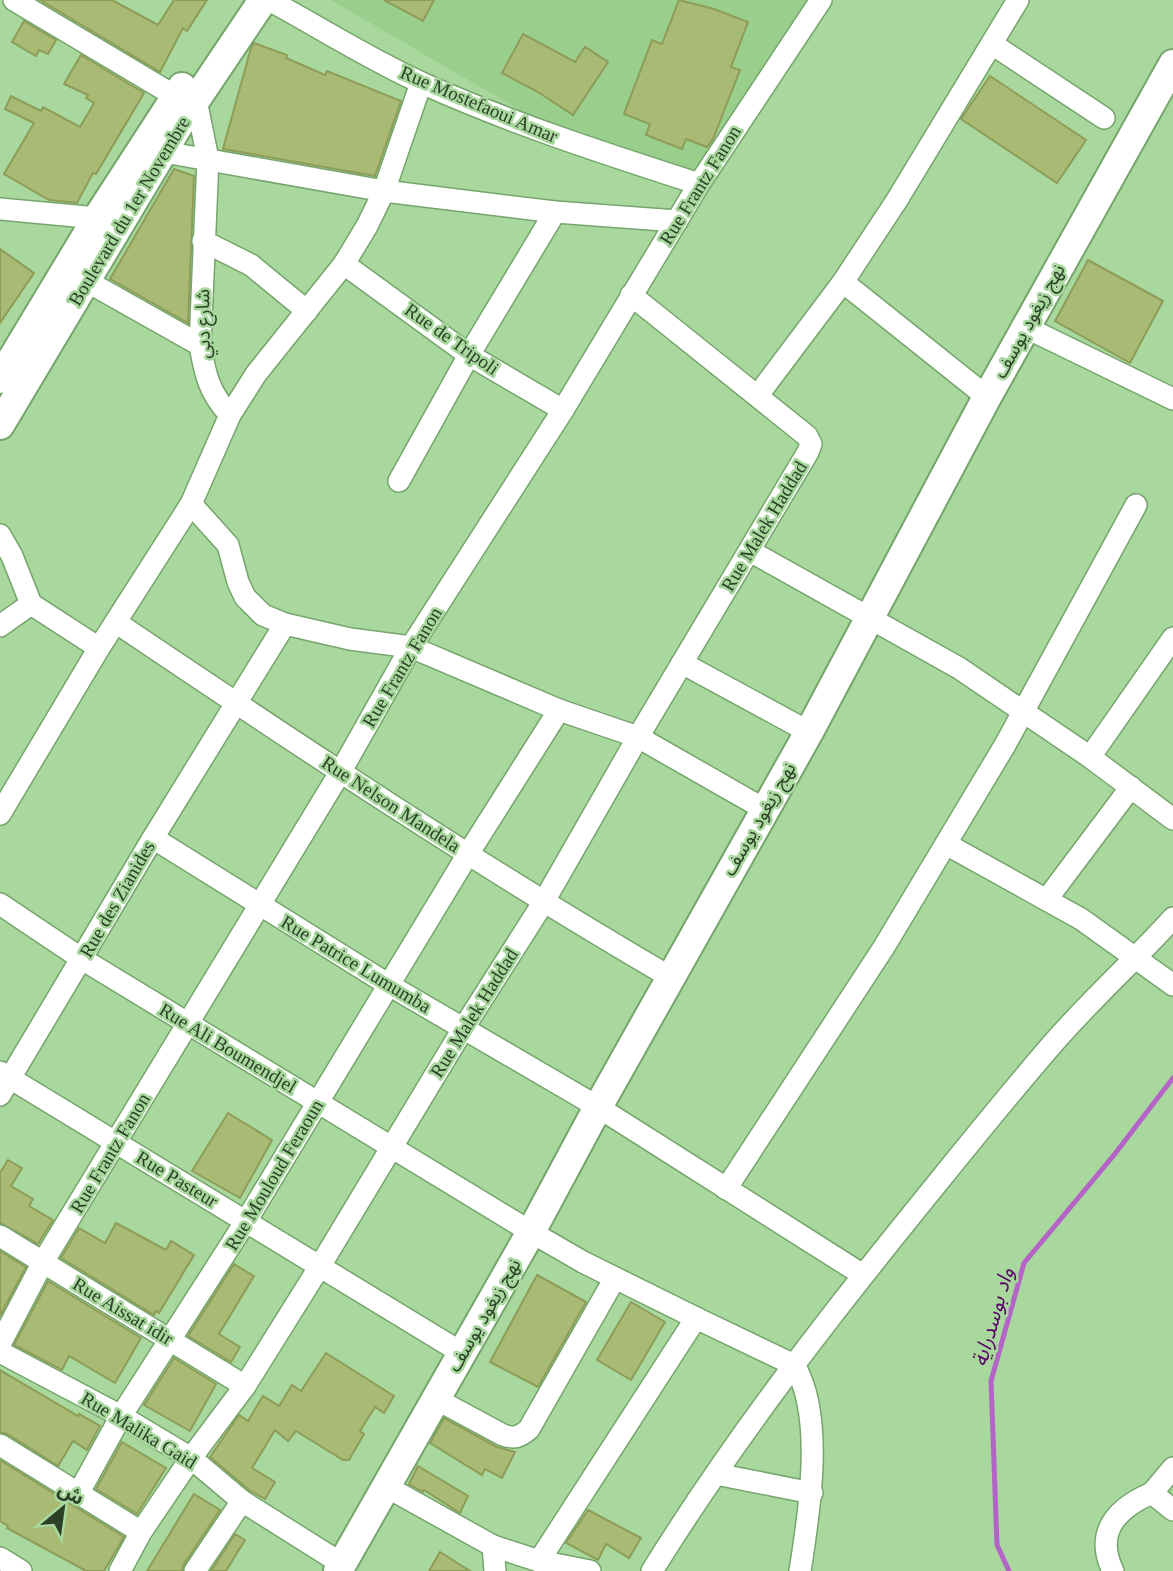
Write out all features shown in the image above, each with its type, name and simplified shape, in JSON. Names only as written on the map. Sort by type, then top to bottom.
[{"type":"main road","name":"Boulevard du 1er Novembre","points":[[0,379],[76,275],[185,98],[240,0]]},
{"type":"main road","name":"Boulevard du 1er Novembre","points":[[108,223],[164,152],[185,98],[263,0]]},
{"type":"main road","name":"نهج زيغود يوسف","points":[[340,1568],[531,1232],[670,977],[809,732],[1025,327],[1173,64]]},
{"type":"main road","name":"Boulevard du 1er Novembre","points":[[0,425],[76,275]]},
{"type":"street","points":[[14,0],[185,98]]},
{"type":"street","name":"Rue Mostefaoui Amar","points":[[269,0],[421,83],[542,132],[699,184]]},
{"type":"street","name":"Rue Frantz Fanon","points":[[0,1344],[43,1262],[341,771],[411,647],[563,410],[699,184],[821,0]]},
{"type":"street","points":[[631,295],[758,395],[843,282],[897,200],[1018,0]]},
{"type":"street","points":[[992,44],[1104,118]]},
{"type":"street","points":[[0,814],[99,648],[191,504],[230,415],[256,374],[344,264],[367,226],[384,191],[421,83]]},
{"type":"street","name":"شارع دبي","points":[[185,98],[208,159],[200,345],[205,374],[216,401],[230,415]]},
{"type":"street","points":[[164,152],[384,191],[555,212],[677,221]]},
{"type":"street","points":[[399,481],[469,355],[555,212]]},
{"type":"street","points":[[3,216],[108,223]]},
{"type":"street","points":[[204,241],[251,265],[307,311]]},
{"type":"street","name":"Rue de Tripoli","points":[[344,264],[469,355],[563,410]]},
{"type":"street","points":[[76,275],[200,345]]},
{"type":"street","points":[[843,282],[987,397]]},
{"type":"street","points":[[1025,327],[1173,399]]},
{"type":"street","name":"Rue Malek Haddad","points":[[120,1571],[141,1532],[191,1458],[246,1386],[463,1029],[543,903],[638,737],[808,452],[811,444],[807,436],[758,395]]},
{"type":"street","points":[[191,504],[228,545],[245,597],[263,615],[285,624],[351,639],[411,647],[559,710],[638,737],[764,809]]},
{"type":"street","points":[[726,1189],[884,947],[946,844],[1024,710],[1136,505]]},
{"type":"street","points":[[0,536],[12,556],[31,604],[99,648]]},
{"type":"street","points":[[750,551],[959,668],[1024,710],[1173,819]]},
{"type":"street","points":[[0,626],[31,604]]},
{"type":"street","name":"Rue Nelson Mandela","points":[[117,622],[236,704],[543,903],[670,977]]},
{"type":"street","name":"Rue des Zianides","points":[[3,1082],[82,959],[285,624]]},
{"type":"street","points":[[1090,757],[1173,638]]},
{"type":"street","points":[[682,663],[809,732]]},
{"type":"street","name":"Rue Mouloud Feraoun","points":[[78,1494],[121,1416],[246,1221],[468,854],[559,710]]},
{"type":"street","points":[[1047,899],[1131,787]]},
{"type":"street","name":"Rue Patrice Lumumba","points":[[153,838],[389,985],[598,1107],[863,1275]]},
{"type":"street","points":[[946,844],[1081,919],[1165,979]]},
{"type":"street","name":"Rue Ali Boumendjel","points":[[0,904],[82,959],[531,1232],[615,1278],[794,1365]]},
{"type":"street","points":[[652,1571],[716,1474],[863,1275],[1057,1039],[1173,918]]},
{"type":"street","name":"Rue Pasteur","points":[[3,1082],[116,1142],[462,1353]]},
{"type":"street","name":"Rue Aissat idir","points":[[0,1236],[246,1386]]},
{"type":"street","points":[[436,1399],[503,1435],[512,1438],[522,1436],[529,1429],[615,1278]]},
{"type":"street","points":[[539,1561],[695,1318]]},
{"type":"street","name":"Rue Malika Gaid","points":[[0,1352],[121,1416],[191,1458],[242,1501],[340,1568]]},
{"type":"street","points":[[794,1365],[803,1380],[808,1404],[812,1493],[800,1571]]},
{"type":"street","points":[[0,1445],[141,1532]]},
{"type":"street","points":[[1113,1571],[1106,1552],[1112,1524],[1123,1508],[1152,1493],[1173,1468]]},
{"type":"street","points":[[716,1474],[812,1493]]},
{"type":"street","points":[[387,1487],[493,1546],[539,1561],[590,1571]]},
{"type":"street","points":[[1152,1493],[1173,1510]]},
{"type":"street","points":[[195,1571],[242,1501]]},
{"type":"street","points":[[493,1546],[495,1571]]},
{"type":"street","points":[[0,1558],[20,1571]]},
{"type":"shaded area","points":[[331,0],[812,0],[698,182],[561,134]]},
{"type":"building","points":[[40,0],[112,0],[158,25],[174,0],[207,0],[187,31],[183,28],[160,72]]},
{"type":"building","points":[[384,0],[434,0],[423,21]]},
{"type":"building","points":[[679,0],[748,22],[731,67],[740,70],[713,139],[707,147],[686,139],[682,149],[646,135],[650,124],[624,114],[652,40],[662,44]]},
{"type":"building","points":[[24,21],[56,40],[48,54],[39,50],[36,56],[12,42]]},
{"type":"building","points":[[523,34],[575,62],[585,47],[608,62],[573,115],[502,73]]},
{"type":"building","points":[[254,43],[287,55],[286,58],[325,75],[327,71],[401,101],[375,176],[223,149]]},
{"type":"building","points":[[81,55],[144,93],[77,203],[49,200],[4,174],[34,123],[5,109],[11,96],[41,111],[43,107],[80,127],[94,103],[86,98],[88,95],[64,84]]},
{"type":"building","points":[[990,76],[1086,140],[1057,183],[961,119]]},
{"type":"building","points":[[174,169],[194,176],[188,323],[110,279]]},
{"type":"building","points":[[0,249],[34,273],[0,323]]},
{"type":"building","points":[[1088,260],[1163,301],[1130,363],[1055,321]]},
{"type":"building","points":[[228,1113],[272,1140],[240,1198],[192,1171]]},
{"type":"building","points":[[8,1160],[22,1168],[11,1186],[33,1199],[29,1206],[53,1220],[38,1244],[0,1223],[0,1173]]},
{"type":"building","points":[[116,1223],[166,1250],[171,1241],[194,1255],[159,1313],[156,1311],[154,1315],[61,1258],[79,1228],[105,1243]]},
{"type":"building","points":[[0,1251],[26,1267],[0,1316]]},
{"type":"building","points":[[234,1264],[254,1276],[219,1334],[240,1347],[231,1362],[188,1336]]},
{"type":"building","points":[[537,1275],[586,1302],[538,1387],[490,1362]]},
{"type":"building","points":[[48,1281],[141,1338],[115,1383],[69,1356],[62,1370],[14,1345]]},
{"type":"building","points":[[631,1302],[665,1322],[631,1380],[597,1360]]},
{"type":"building","points":[[326,1353],[394,1396],[384,1413],[375,1407],[360,1431],[364,1434],[349,1460],[343,1460],[296,1431],[288,1441],[275,1430],[252,1468],[275,1482],[265,1499],[249,1490],[210,1457],[239,1415],[248,1421],[263,1396],[279,1406],[292,1385],[301,1391]]},
{"type":"building","points":[[174,1358],[216,1384],[190,1431],[144,1405]]},
{"type":"building","points":[[0,1370],[100,1426],[87,1450],[73,1441],[58,1466],[0,1432]]},
{"type":"building","points":[[444,1418],[497,1447],[515,1452],[502,1478],[485,1469],[482,1475],[430,1443]]},
{"type":"building","points":[[122,1442],[166,1468],[137,1514],[96,1489]]},
{"type":"building","points":[[0,1460],[124,1537],[104,1571],[86,1571],[7,1528],[8,1526],[0,1521]]},
{"type":"building","points":[[418,1466],[468,1496],[460,1513],[424,1490],[423,1492],[409,1484]]},
{"type":"building","points":[[194,1494],[220,1510],[182,1571],[147,1571]]},
{"type":"building","points":[[588,1510],[641,1538],[629,1558],[606,1544],[598,1560],[566,1543]]},
{"type":"building","points":[[235,1534],[245,1540],[226,1571],[211,1571]]},
{"type":"building","points":[[440,1552],[470,1571],[429,1571]]},
{"type":"waterway","name":"واد بوسدراية","points":[[1009,1571],[997,1545],[991,1381],[1024,1263],[1114,1155],[1173,1078]]}]
